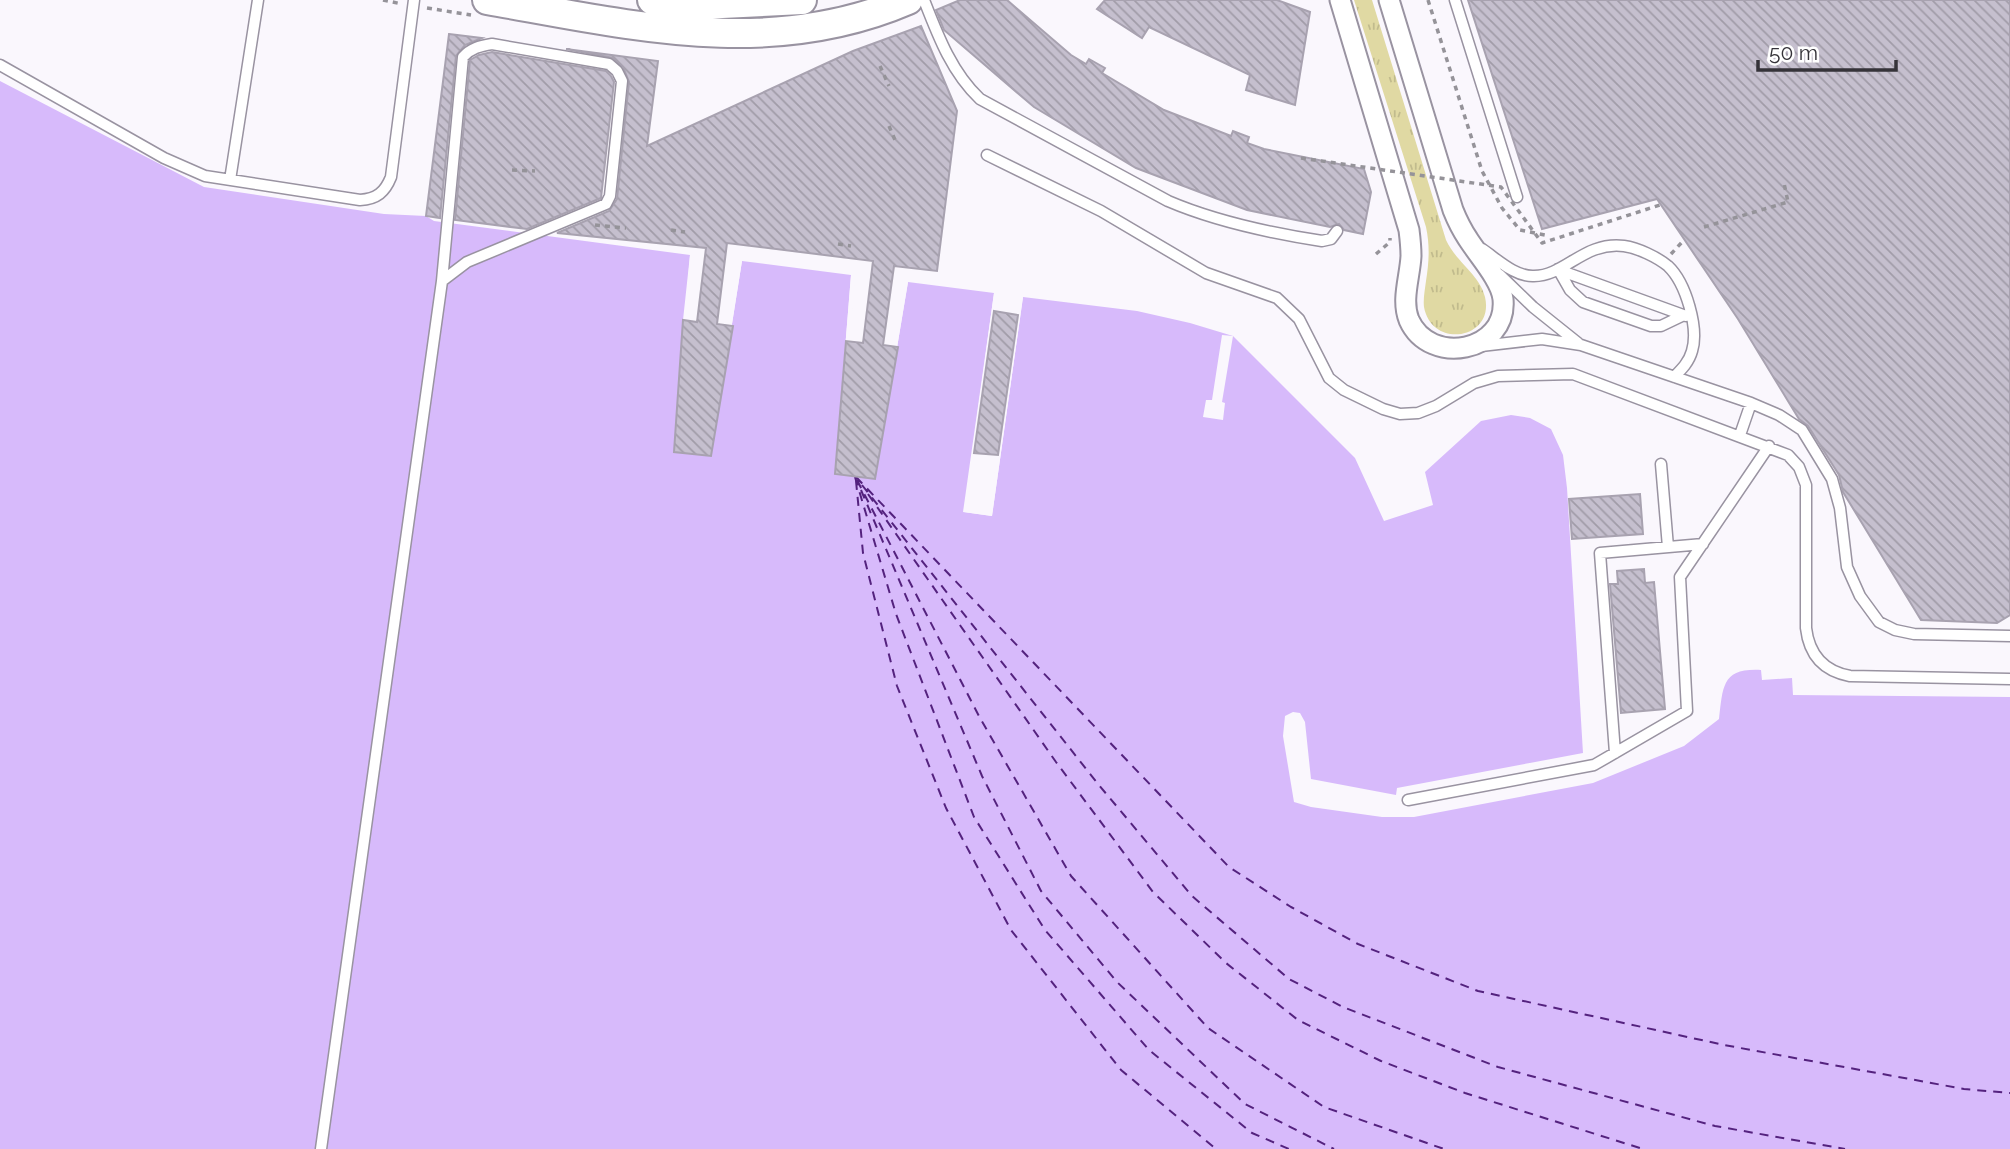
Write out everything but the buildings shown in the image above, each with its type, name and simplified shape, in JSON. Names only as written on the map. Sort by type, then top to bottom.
[{"type":"street","points":[[487,0],[615,23],[685,32],[755,34],[802,30],[908,0]]},
{"type":"street","points":[[652,0],[701,5],[802,0]]},
{"type":"street","points":[[802,30],[812,0]]},
{"type":"street","points":[[1340,0],[1409,230],[1406,305],[1410,323],[1417,332],[1437,346],[1449,349],[1470,347],[1488,337],[1499,321],[1503,303],[1499,287],[1472,246],[1453,210],[1389,0]]},
{"type":"lane","points":[[230,180],[258,0]]},
{"type":"lane","points":[[0,65],[184,168],[205,176],[370,200],[380,195],[391,177],[414,0]]},
{"type":"lane","points":[[924,0],[953,66],[965,84],[980,99],[1196,213],[1322,241],[1331,239],[1337,232]]},
{"type":"lane","points":[[1455,0],[1517,197]]},
{"type":"lane","points":[[321,1149],[442,281],[463,57],[469,51],[492,44],[609,64],[617,71],[622,81],[610,195],[606,204],[467,262],[442,281]]},
{"type":"lane","points":[[987,155],[1101,211],[1206,273],[1277,298],[1299,319],[1329,377],[1352,395],[1383,410],[1410,414],[1427,410],[1488,378],[1573,374],[1788,455],[1806,485],[1806,628],[1810,646],[1820,662],[1834,672],[1850,676],[2010,679]]},
{"type":"lane","points":[[1472,246],[1533,307],[1581,345]]},
{"type":"lane","points":[[1472,246],[1515,271],[1531,277],[1545,275],[1587,252],[1604,247],[1625,246],[1653,256],[1669,267],[1681,288],[1695,336],[1686,365],[1674,377]]},
{"type":"lane","points":[[1558,269],[1570,290],[1583,302],[1651,326],[1661,326],[1688,317]]},
{"type":"lane","points":[[1558,269],[1688,317]]},
{"type":"lane","points":[[1470,347],[1542,339],[1581,345],[1779,415],[1802,430],[1832,479],[1840,508],[1847,567],[1860,596],[1879,622],[1895,630],[1914,634],[2010,636]]},
{"type":"lane","points":[[1740,435],[1751,403]]},
{"type":"lane","points":[[1408,800],[1594,765],[1687,711],[1680,577],[1769,446]]},
{"type":"lane","points":[[1661,464],[1668,547]]},
{"type":"lane","points":[[1615,753],[1600,553],[1703,544]]},
{"type":"path","points":[[1428,0],[1482,171],[1502,208],[1520,230],[1545,235]]},
{"type":"path","points":[[880,66],[889,86]]},
{"type":"path","points":[[889,126],[895,140]]},
{"type":"path","points":[[1301,158],[1501,187],[1542,243],[1660,205]]},
{"type":"path","points":[[512,170],[535,171]]},
{"type":"path","points":[[1704,227],[1788,202],[1784,183]]},
{"type":"path","points":[[595,225],[626,228]]},
{"type":"path","points":[[671,230],[685,232]]},
{"type":"path","points":[[838,244],[851,246]]},
{"type":"green space","points":[[1354,0],[1372,0],[1446,240],[1478,282],[1485,297],[1486,311],[1481,322],[1472,330],[1461,334],[1449,334],[1438,329],[1429,321],[1424,307],[1429,254],[1426,227]]},
{"type":"shaded area","points":[[0,81],[204,187],[690,255],[674,452],[711,456],[742,261],[851,275],[835,473],[875,479],[908,282],[994,293],[964,512],[992,516],[1023,297],[1137,311],[1233,336],[1355,458],[1384,521],[1433,505],[1425,472],[1481,421],[1511,415],[1530,418],[1551,429],[1563,455],[1567,488],[1583,753],[1397,788],[1396,795],[1311,779],[1305,722],[1300,713],[1293,712],[1285,716],[1283,736],[1294,802],[1382,817],[1414,817],[1593,783],[1684,746],[1719,719],[1727,681],[1739,672],[1748,670],[1761,670],[1762,680],[1792,678],[1793,695],[2010,697],[2010,1149],[0,1149]]},
{"type":"pier","points":[[690,255],[694,255],[677,449],[729,326],[738,261],[742,261],[711,456],[674,452]]},
{"type":"pier","points":[[851,275],[855,276],[839,471],[895,347],[905,282],[908,282],[875,479],[835,474]]},
{"type":"pier","points":[[994,293],[997,294],[967,509],[989,512],[1020,296],[1023,297],[992,516],[963,512]]},
{"type":"pier","points":[[1222,335],[1233,336],[1222,402],[1225,403],[1223,420],[1203,417],[1206,400],[1212,400]]},
{"type":"ferry route","points":[[855,477],[896,614],[974,817],[1045,930],[1149,1050],[1252,1133],[1289,1149]]},
{"type":"ferry route","points":[[856,477],[1229,867],[1291,907],[1358,944],[1478,991],[1724,1045],[1964,1089],[2010,1093]]},
{"type":"ferry route","points":[[857,480],[980,718],[1071,876],[1208,1028],[1324,1107],[1444,1149]]},
{"type":"ferry route","points":[[856,481],[863,553],[897,686],[946,808],[1011,930],[1121,1070],[1216,1149]]},
{"type":"ferry route","points":[[862,485],[1098,784],[1192,896],[1289,979],[1343,1007],[1498,1067],[1715,1126],[1845,1149]]},
{"type":"ferry route","points":[[861,490],[982,776],[1041,891],[1117,982],[1245,1104],[1334,1149]]},
{"type":"ferry route","points":[[868,494],[1056,762],[1153,892],[1226,963],[1298,1020],[1381,1061],[1465,1093],[1643,1149]]}]
